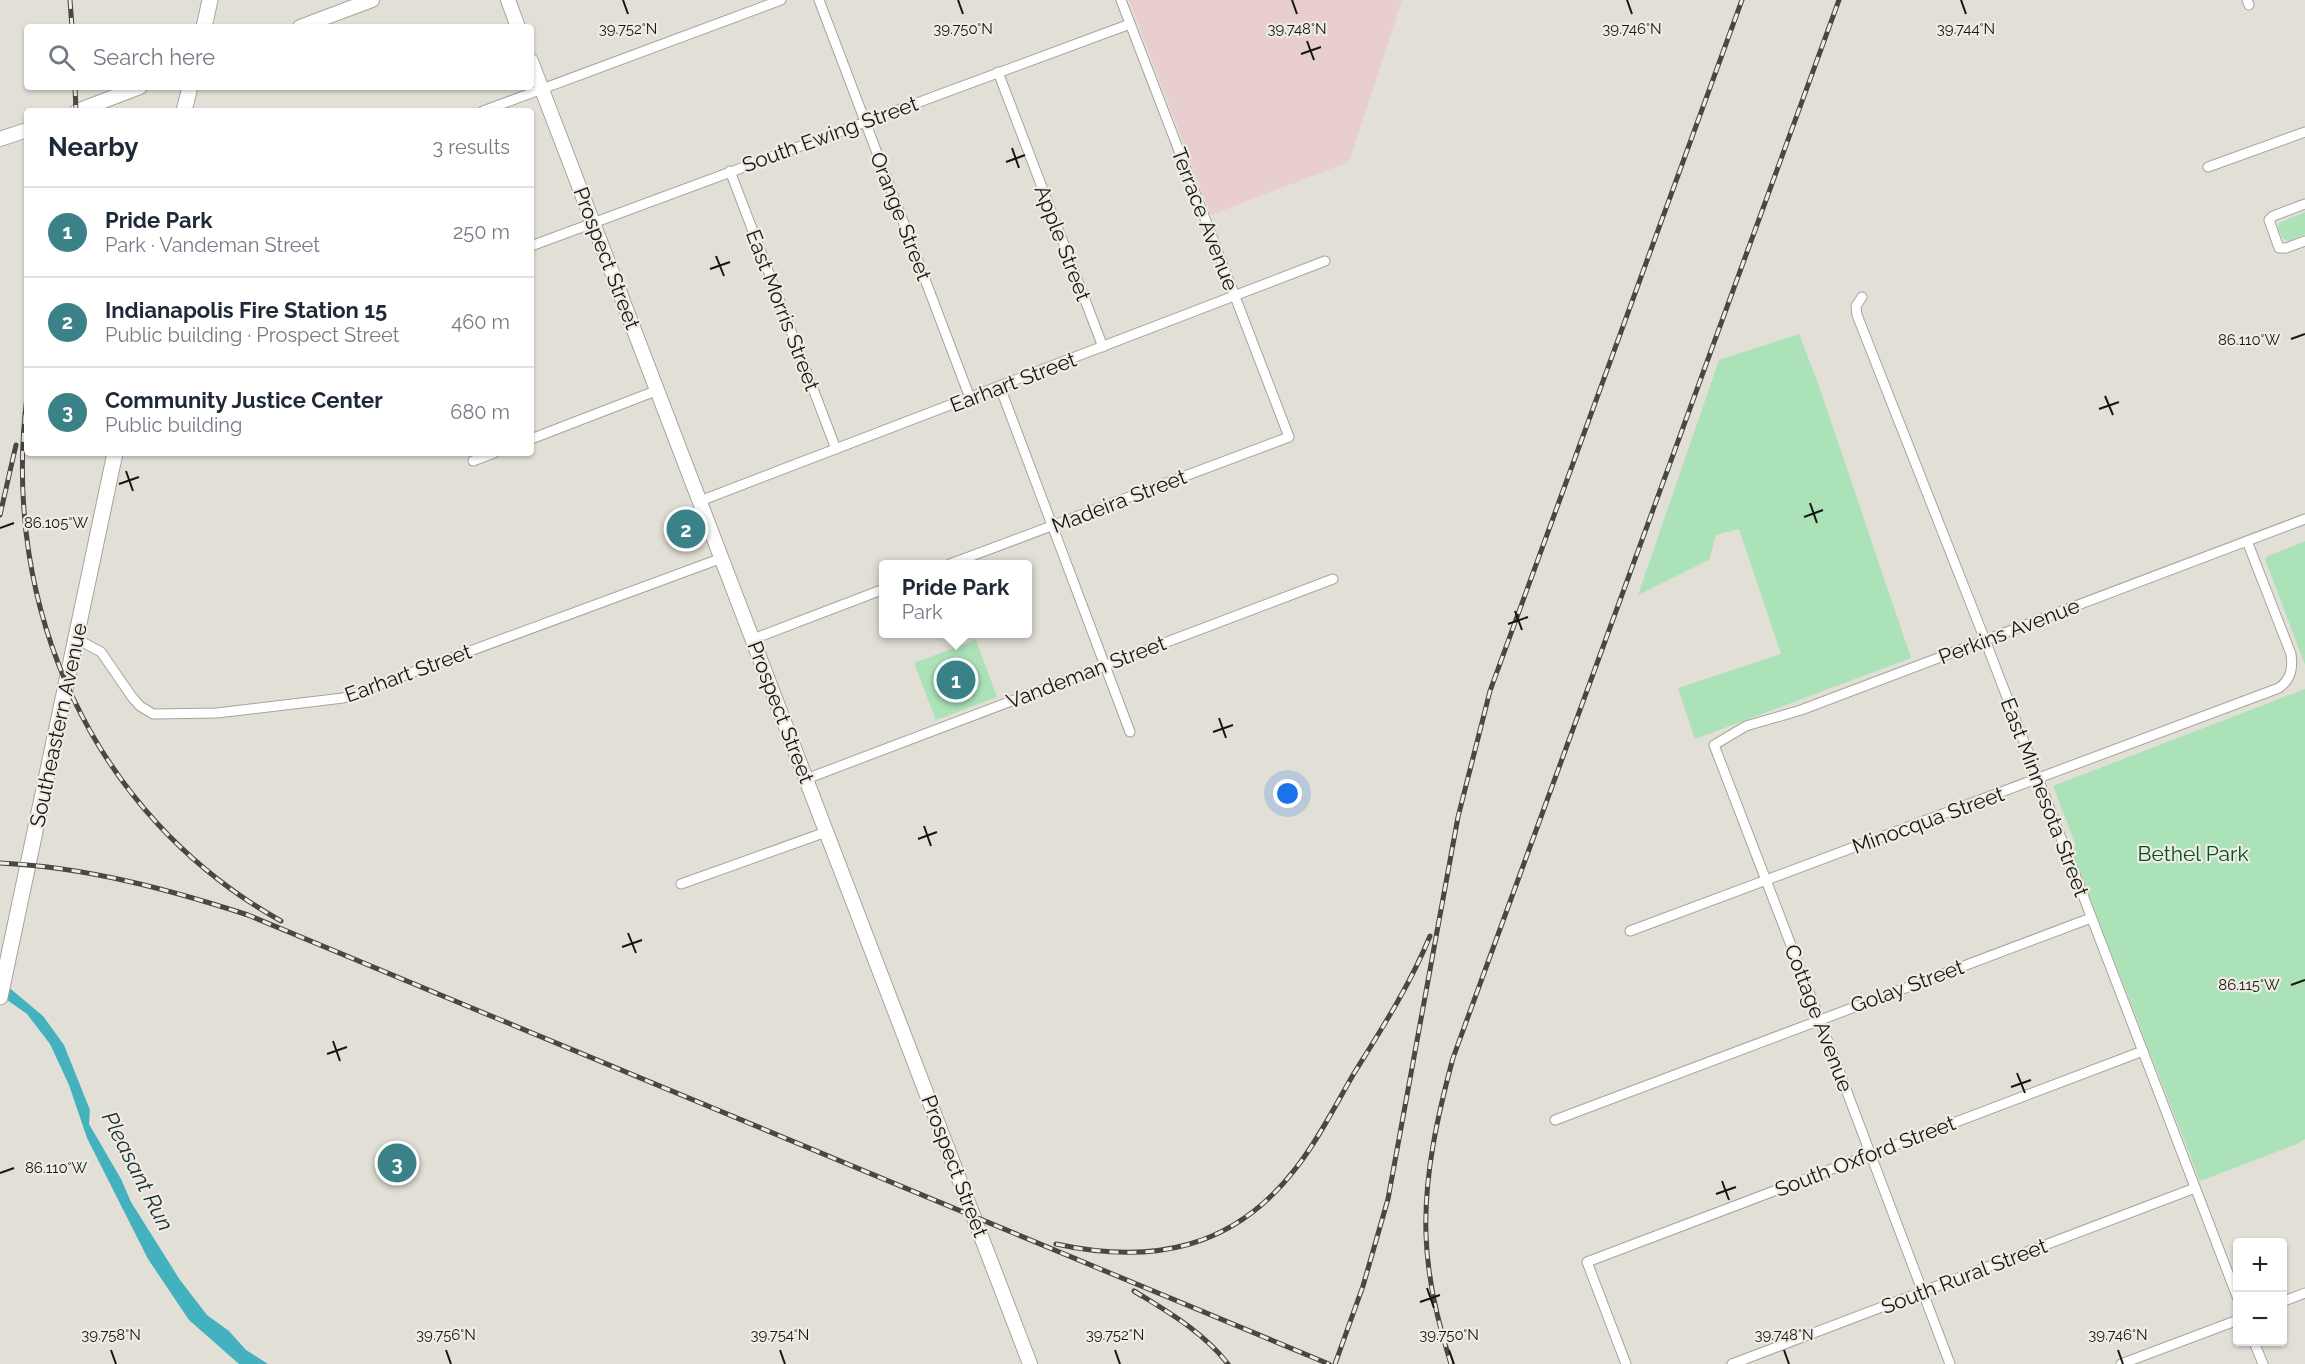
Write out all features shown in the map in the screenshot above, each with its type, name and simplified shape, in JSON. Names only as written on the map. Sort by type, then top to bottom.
[{"type":"main road","points":[[205,24],[210,0]]},
{"type":"main road","points":[[308,24],[372,0]]},
{"type":"main road","points":[[508,0],[518,24]]},
{"type":"main road","name":"Prospect Street","points":[[534,69],[1030,1364]]},
{"type":"main road","points":[[85,108],[132,90]]},
{"type":"main road","points":[[185,108],[188,90]]},
{"type":"main road","points":[[0,140],[24,131]]},
{"type":"main road","name":"Southeastern Avenue","points":[[0,997],[114,456]]},
{"type":"street","points":[[491,108],[781,0]]},
{"type":"street","name":"Orange Street","points":[[819,0],[970,398]]},
{"type":"street","name":"Terrace Avenue","points":[[1121,0],[1289,437]]},
{"type":"street","name":"South Ewing Street","points":[[534,245],[1130,24]]},
{"type":"street","name":"Apple Street","points":[[998,72],[1103,347]]},
{"type":"street","points":[[2208,167],[2305,132]]},
{"type":"street","name":"East Morris Street","points":[[730,171],[836,449]]},
{"type":"street","points":[[2305,204],[2273,216],[2269,220],[2279,248],[2286,248],[2305,241]]},
{"type":"street","name":"Earhart Street","points":[[700,501],[1325,261]]},
{"type":"street","name":"East Minnesota Street","points":[[1862,297],[1856,306],[1857,315],[1985,640],[2235,1292]]},
{"type":"street","points":[[1000,387],[1130,732]]},
{"type":"street","points":[[534,438],[658,390]]},
{"type":"street","name":"Madeira Street","points":[[961,560],[1289,437]]},
{"type":"street","points":[[472,461],[486,456]]},
{"type":"street","name":"Perkins Avenue","points":[[1714,745],[1746,726],[1801,710],[2305,519]]},
{"type":"street","name":"Minocqua Street","points":[[1630,931],[2275,690],[2285,683],[2292,672],[2291,654],[2247,541]]},
{"type":"street","name":"Earhart Street","points":[[77,639],[101,652],[132,697],[140,706],[153,714],[217,713],[343,698],[722,558]]},
{"type":"street","name":"Vandeman Street","points":[[806,779],[1333,579]]},
{"type":"street","points":[[753,639],[879,592]]},
{"type":"street","name":"Cottage Avenue","points":[[1714,745],[1821,1018],[1869,1153],[1950,1364]]},
{"type":"street","points":[[681,884],[826,831]]},
{"type":"street","name":"Golay Street","points":[[1555,1120],[2091,918]]},
{"type":"street","name":"South Oxford Street","points":[[1626,1364],[1587,1262],[1869,1153],[2143,1052]]},
{"type":"street","name":"South Rural Street","points":[[1732,1364],[2195,1188]]},
{"type":"street","points":[[2287,1300],[2305,1293]]},
{"type":"street","points":[[2121,1364],[2233,1322]]},
{"type":"street","points":[[2256,1346],[2263,1364]]},
{"type":"shaded area","points":[[1129,0],[1402,0],[1349,162],[1211,215]]},
{"type":"green space","points":[[2305,212],[2305,234],[2289,241],[2283,239],[2278,228],[2279,223]]},
{"type":"green space","points":[[1799,334],[1819,386],[1911,658],[1695,739],[1678,688],[1781,654],[1739,529],[1716,535],[1709,560],[1638,595],[1719,360]]},
{"type":"green space","points":[[2305,541],[2305,665],[2265,559]]},
{"type":"green space","points":[[976,640],[997,697],[936,720],[914,663]]},
{"type":"green space","name":"Bethel Park","points":[[2305,689],[2305,1139],[2200,1181],[2071,849],[2076,846],[2053,786]]},
{"type":"water","name":"Pleasant Run","points":[[0,980],[43,1016],[64,1045],[90,1110],[89,1124],[121,1179],[131,1202],[180,1280],[207,1315],[229,1331],[246,1350],[268,1364],[239,1364],[189,1320],[148,1259],[87,1138],[69,1085],[50,1044],[27,1014],[0,995]]},
{"type":"railway","points":[[70,0],[72,24]]},
{"type":"railway","points":[[1335,1364],[1363,1286],[1388,1199],[1458,817],[1490,691],[1742,0]]},
{"type":"railway","points":[[1451,1364],[1431,1283],[1426,1212],[1433,1145],[1453,1058],[1839,0]]},
{"type":"railway","points":[[75,90],[76,108]]},
{"type":"railway","points":[[24,444],[22,476],[29,553],[46,628],[73,699],[111,765],[158,825],[215,877],[281,921]]},
{"type":"railway","points":[[0,515],[16,445]]},
{"type":"railway","points":[[0,863],[95,874],[187,896],[248,915],[1329,1364]]},
{"type":"railway","points":[[1056,1244],[1091,1250],[1158,1251],[1189,1244],[1218,1233],[1246,1217],[1272,1195],[1312,1146],[1394,1007],[1430,936]]},
{"type":"railway","points":[[1134,1291],[1196,1332],[1228,1364]]},
{"type":"place","name":"Indianapolis Fire Station 15","points":[[686,529]]},
{"type":"place","name":"Pride Park","points":[[956,680]]},
{"type":"place","name":"Community Justice Center","points":[[397,1163]]}]
